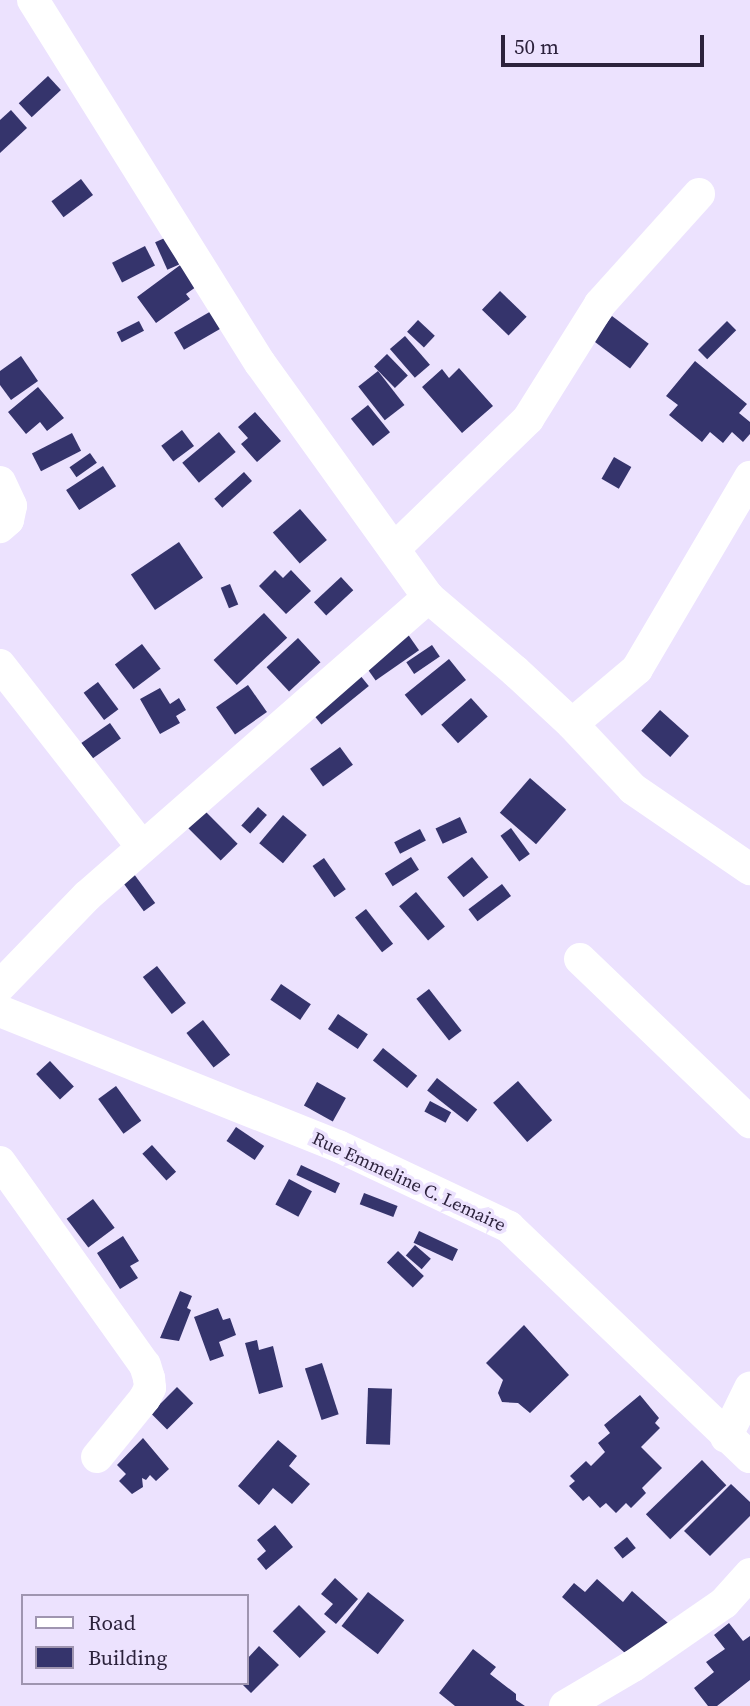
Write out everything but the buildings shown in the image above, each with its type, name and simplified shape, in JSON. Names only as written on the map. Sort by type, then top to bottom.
[{"type":"street","points":[[33,0],[260,363],[428,597],[572,724],[633,789],[750,869]]},
{"type":"street","points":[[394,549],[528,419],[600,304],[699,194]]},
{"type":"street","points":[[572,724],[637,669],[750,477]]},
{"type":"street","points":[[0,482],[11,506],[8,520],[0,527]]},
{"type":"street","points":[[0,986],[87,895],[428,597]]},
{"type":"street","points":[[0,665],[142,847]]},
{"type":"street","points":[[580,959],[750,1122]]},
{"type":"street","name":"Rue Emmeline C. Lemaire","points":[[0,1011],[338,1146],[509,1227],[726,1437],[750,1457]]},
{"type":"street","points":[[0,1162],[145,1366],[149,1378],[150,1388],[145,1398],[97,1457]]},
{"type":"street","points":[[726,1437],[750,1388]]},
{"type":"street","points":[[565,1706],[633,1666],[724,1603],[750,1574]]}]
